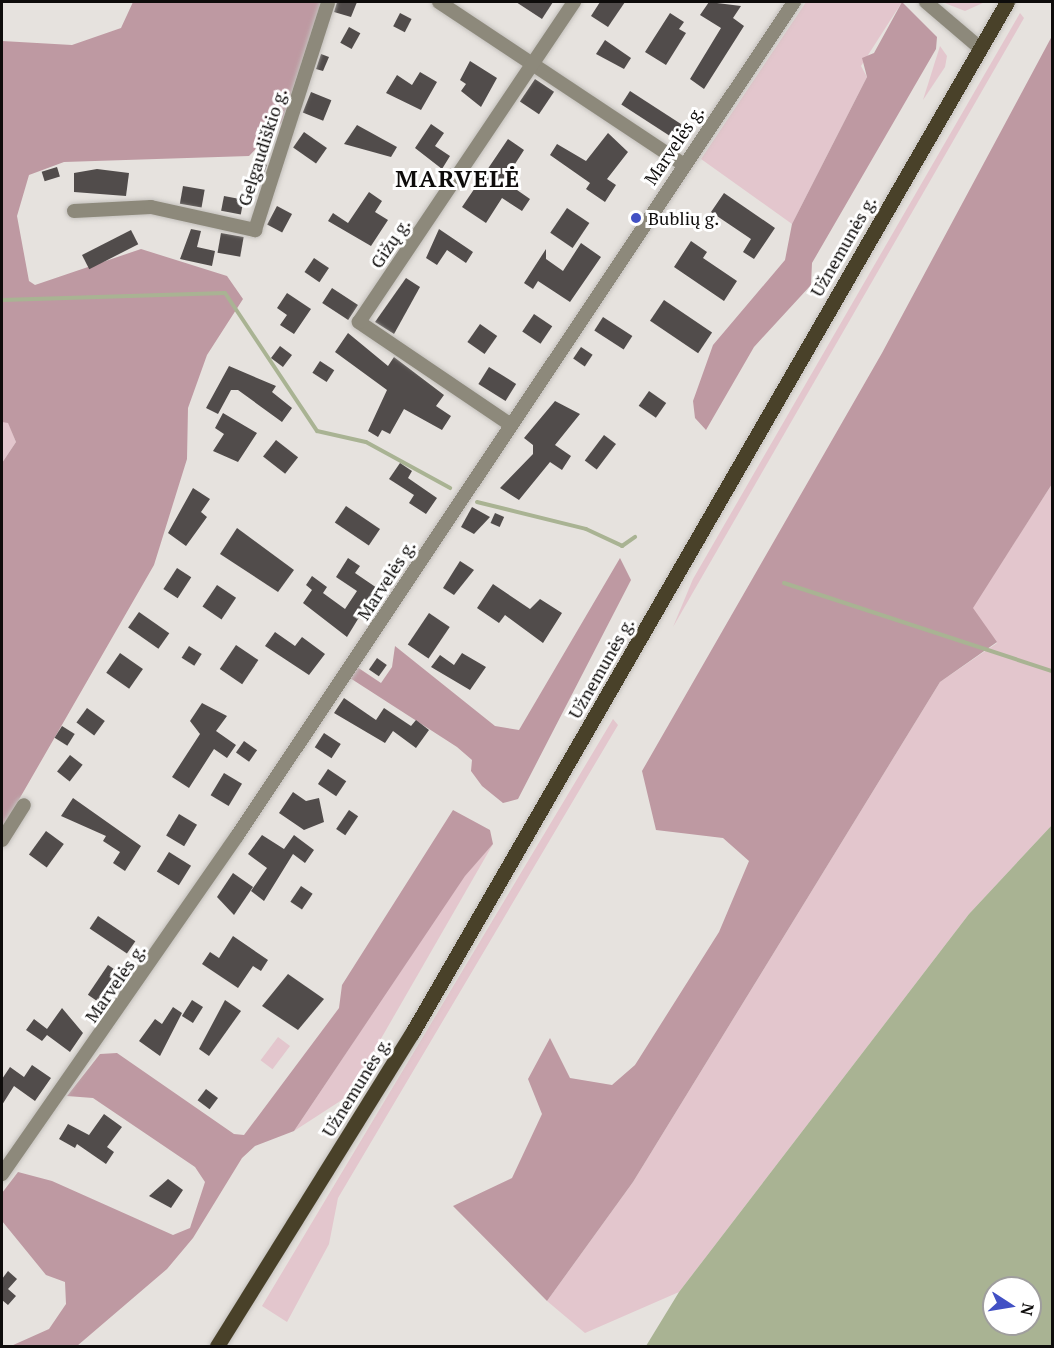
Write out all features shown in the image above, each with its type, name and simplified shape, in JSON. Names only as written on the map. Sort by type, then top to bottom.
[{"type":"main road","name":"Užnemunės g.","points":[[217,1347],[412,1033],[1007,2]]},
{"type":"street","name":"Gelgaudiškio g.","points":[[74,211],[151,207],[255,231],[328,2]]},
{"type":"street","points":[[439,2],[683,164]]},
{"type":"street","name":"Gižų g.","points":[[511,425],[359,322],[574,2]]},
{"type":"street","name":"Marvelės g.","points":[[2,1174],[198,894],[683,164],[794,2]]},
{"type":"street","points":[[926,2],[980,48]]},
{"type":"street","points":[[2,840],[24,805]]},
{"type":"street","points":[[2,1151],[15,1157]]},
{"type":"shaded area","points":[[133,2],[321,2],[282,122],[249,156],[64,162],[29,175],[17,216],[29,281],[35,285],[141,249],[227,276],[243,299],[207,355],[188,408],[187,459],[154,565],[2,829],[2,463],[16,442],[8,423],[2,422],[2,41],[72,45],[121,28]]},
{"type":"shaded area","points":[[806,2],[902,2],[861,66],[867,77],[792,224],[701,159]]},
{"type":"shaded area","points":[[902,2],[937,37],[936,49],[812,263],[811,285],[754,347],[706,430],[695,418],[693,401],[713,345],[785,260],[792,224],[867,77],[862,58],[874,53]]},
{"type":"shaded area","points":[[942,2],[985,2],[965,11]]},
{"type":"shaded area","points":[[1020,13],[1024,18],[673,627],[693,579]]},
{"type":"shaded area","points":[[1052,36],[1052,484],[973,608],[997,642],[940,682],[633,1182],[547,1301],[453,1206],[512,1178],[542,1114],[528,1079],[550,1038],[570,1078],[612,1085],[635,1065],[719,932],[749,861],[723,838],[656,830],[642,771],[882,353]]},
{"type":"shaded area","points":[[940,46],[947,56],[945,67],[923,100]]},
{"type":"shaded area","points":[[2,422],[8,422],[16,442],[2,463]]},
{"type":"shaded area","points":[[1052,484],[1052,825],[969,914],[679,1292],[585,1333],[547,1301],[633,1182],[940,682],[997,643],[972,608]]},
{"type":"shaded area","points":[[620,558],[631,580],[518,799],[503,803],[482,786],[471,771],[472,760],[457,747],[350,678],[357,667],[381,683],[392,667],[395,646],[495,726],[519,730]]},
{"type":"shaded area","points":[[613,719],[618,725],[338,1198],[329,1244],[287,1322],[262,1306]]},
{"type":"shaded area","points":[[453,810],[490,830],[493,844],[465,876],[294,1131],[255,1146],[242,1158],[193,1238],[167,1269],[77,1346],[11,1346],[49,1329],[66,1304],[65,1282],[46,1275],[2,1221],[2,1193],[18,1172],[52,1181],[173,1235],[190,1228],[205,1182],[195,1167],[93,1098],[67,1096],[100,1054],[117,1053],[234,1134],[244,1135],[339,1008],[342,985]]},
{"type":"shaded area","points":[[1052,825],[1052,1346],[646,1346],[679,1292],[969,914]]},
{"type":"shaded area","points":[[493,844],[348,1096],[294,1131],[465,875]]},
{"type":"shaded area","points":[[278,1037],[290,1046],[273,1069],[261,1060]]},
{"type":"building","points":[[337,2],[357,2],[351,17],[334,12]]},
{"type":"building","points":[[516,2],[553,2],[542,19]]},
{"type":"building","points":[[600,2],[625,2],[608,27],[591,16]]},
{"type":"building","points":[[709,2],[741,6],[733,18],[744,26],[704,89],[690,79],[721,28],[700,15]]},
{"type":"building","points":[[400,13],[412,19],[405,32],[393,26]]},
{"type":"building","points":[[670,13],[684,22],[679,29],[686,33],[666,65],[645,52]]},
{"type":"building","points":[[349,27],[360,33],[352,49],[340,43]]},
{"type":"building","points":[[605,40],[631,58],[624,69],[596,54]]},
{"type":"building","points":[[321,54],[329,57],[323,71],[316,69]]},
{"type":"building","points":[[470,61],[497,78],[481,107],[461,91],[466,84],[460,80]]},
{"type":"building","points":[[420,72],[437,82],[421,110],[386,93],[397,75],[412,85]]},
{"type":"building","points":[[535,79],[554,92],[539,114],[520,101]]},
{"type":"building","points":[[630,91],[684,126],[675,139],[621,104]]},
{"type":"building","points":[[311,92],[331,100],[323,121],[303,112]]},
{"type":"building","points":[[431,124],[444,133],[435,146],[450,156],[442,169],[415,148]]},
{"type":"building","points":[[357,125],[397,147],[391,157],[344,144]]},
{"type":"building","points":[[304,132],[327,148],[316,164],[293,148]]},
{"type":"building","points":[[608,133],[628,152],[607,179],[616,185],[605,202],[586,189],[590,183],[550,155],[557,144],[586,161]]},
{"type":"building","points":[[508,139],[524,150],[504,181],[530,199],[522,211],[502,198],[486,223],[462,207]]},
{"type":"building","points":[[257,161],[267,165],[260,184],[250,180]]},
{"type":"building","points":[[57,167],[60,177],[45,181],[42,172]]},
{"type":"building","points":[[97,169],[129,173],[126,196],[74,192],[74,173]]},
{"type":"building","points":[[183,186],[205,190],[202,208],[180,204]]},
{"type":"building","points":[[369,192],[382,201],[375,212],[388,220],[371,246],[328,221],[333,213],[348,223]]},
{"type":"building","points":[[724,193],[775,228],[754,259],[743,252],[751,239],[711,212]]},
{"type":"building","points":[[224,196],[244,200],[241,215],[221,211]]},
{"type":"building","points":[[277,206],[292,214],[282,233],[267,225]]},
{"type":"building","points":[[567,208],[589,223],[573,248],[550,233]]},
{"type":"building","points":[[191,229],[201,231],[197,247],[215,251],[212,266],[180,259]]},
{"type":"building","points":[[439,229],[473,252],[466,263],[447,250],[437,265],[426,258]]},
{"type":"building","points":[[131,230],[138,244],[89,269],[82,255]]},
{"type":"building","points":[[221,233],[244,237],[240,257],[218,253]]},
{"type":"building","points":[[691,241],[707,252],[703,258],[737,281],[724,301],[674,267]]},
{"type":"building","points":[[581,243],[601,257],[570,302],[538,281],[533,289],[524,283],[546,249],[546,259],[563,271]]},
{"type":"building","points":[[314,258],[329,268],[319,282],[304,272]]},
{"type":"building","points":[[406,278],[420,287],[394,334],[375,322]]},
{"type":"building","points":[[332,288],[358,305],[348,320],[322,303]]},
{"type":"building","points":[[287,293],[311,309],[294,334],[280,325],[287,315],[277,308]]},
{"type":"building","points":[[664,300],[712,332],[698,353],[650,321]]},
{"type":"building","points":[[534,314],[552,326],[540,344],[522,331]]},
{"type":"building","points":[[603,317],[632,336],[624,349],[594,330]]},
{"type":"building","points":[[480,324],[497,336],[485,354],[467,342]]},
{"type":"building","points":[[348,333],[388,366],[394,357],[444,395],[436,406],[451,416],[442,430],[404,409],[390,434],[382,430],[378,437],[368,431],[387,390],[335,352]]},
{"type":"building","points":[[280,346],[292,355],[283,367],[271,358]]},
{"type":"building","points":[[581,347],[593,355],[585,366],[573,359]]},
{"type":"building","points":[[320,361],[334,370],[327,382],[312,373]]},
{"type":"building","points":[[229,366],[276,386],[272,392],[292,408],[282,422],[238,390],[231,390],[218,414],[206,408]]},
{"type":"building","points":[[489,367],[516,384],[506,401],[478,384]]},
{"type":"building","points":[[649,391],[666,403],[656,418],[639,406]]},
{"type":"building","points":[[555,401],[580,414],[555,445],[571,456],[562,470],[550,462],[519,500],[500,488],[533,454],[533,445],[524,438]]},
{"type":"building","points":[[223,413],[257,433],[238,462],[213,451],[224,434],[215,428]]},
{"type":"building","points":[[604,435],[616,444],[597,470],[585,461]]},
{"type":"building","points":[[276,440],[298,457],[285,474],[263,457]]},
{"type":"building","points":[[400,463],[412,471],[408,478],[437,498],[426,514],[409,503],[414,495],[389,479]]},
{"type":"building","points":[[193,488],[210,499],[201,512],[207,517],[186,546],[168,533]]},
{"type":"building","points":[[346,506],[380,529],[369,546],[335,523]]},
{"type":"building","points":[[472,507],[490,517],[474,534],[461,527]]},
{"type":"building","points":[[495,513],[504,517],[500,527],[491,523]]},
{"type":"building","points":[[237,528],[294,570],[278,592],[220,554]]},
{"type":"building","points":[[348,558],[360,566],[355,573],[377,588],[347,637],[303,603],[312,590],[306,585],[312,576],[327,587],[323,593],[345,609],[357,591],[336,577]]},
{"type":"building","points":[[460,561],[474,570],[454,595],[443,588]]},
{"type":"building","points":[[177,568],[191,577],[178,598],[163,589]]},
{"type":"building","points":[[493,584],[530,609],[540,599],[562,613],[543,643],[505,615],[499,623],[477,608]]},
{"type":"building","points":[[217,585],[236,598],[222,619],[202,607]]},
{"type":"building","points":[[139,612],[169,633],[158,649],[128,628]]},
{"type":"building","points":[[429,613],[450,627],[428,658],[408,645]]},
{"type":"building","points":[[275,632],[295,646],[302,637],[325,654],[309,675],[265,646]]},
{"type":"building","points":[[236,645],[258,660],[242,684],[220,669]]},
{"type":"building","points":[[189,646],[202,654],[194,666],[182,658]]},
{"type":"building","points":[[120,653],[143,669],[129,689],[106,673]]},
{"type":"building","points":[[462,653],[486,667],[470,690],[431,667],[440,655],[454,665]]},
{"type":"building","points":[[377,658],[387,665],[379,676],[369,669]]},
{"type":"building","points":[[344,698],[376,720],[384,708],[411,726],[416,720],[429,730],[416,748],[393,731],[385,743],[334,713]]},
{"type":"building","points":[[202,703],[227,716],[216,731],[236,745],[227,758],[214,749],[189,788],[172,777],[200,734],[190,721]]},
{"type":"building","points":[[87,708],[105,721],[94,735],[76,723]]},
{"type":"building","points":[[62,726],[75,734],[67,746],[55,738]]},
{"type":"building","points":[[324,733],[341,744],[332,758],[315,747]]},
{"type":"building","points":[[244,741],[257,750],[249,762],[236,752]]},
{"type":"building","points":[[70,755],[83,765],[70,781],[57,772]]},
{"type":"building","points":[[328,769],[346,781],[336,796],[318,784]]},
{"type":"building","points":[[224,773],[242,784],[229,806],[211,795]]},
{"type":"building","points":[[293,792],[306,801],[319,798],[324,822],[304,830],[279,813]]},
{"type":"building","points":[[73,798],[141,846],[125,871],[113,863],[120,852],[103,841],[106,836],[61,816]]},
{"type":"building","points":[[349,810],[358,816],[345,835],[336,829]]},
{"type":"building","points":[[179,814],[197,825],[184,846],[166,835]]},
{"type":"building","points":[[46,831],[64,844],[47,867],[29,854]]},
{"type":"building","points":[[262,835],[284,849],[294,835],[314,850],[305,863],[293,854],[264,901],[251,891],[267,868],[248,854]]},
{"type":"building","points":[[169,852],[191,866],[179,885],[157,872]]},
{"type":"building","points":[[233,873],[253,887],[234,915],[217,897]]},
{"type":"building","points":[[301,886],[313,894],[302,910],[290,902]]},
{"type":"building","points":[[98,916],[135,941],[127,954],[90,928]]},
{"type":"building","points":[[233,936],[268,960],[261,971],[253,966],[238,988],[202,964],[210,952],[219,958]]},
{"type":"building","points":[[108,965],[123,975],[103,1005],[88,995]]},
{"type":"building","points":[[288,974],[324,999],[298,1030],[262,1006]]},
{"type":"building","points":[[192,1000],[203,1007],[193,1023],[182,1016]]},
{"type":"building","points":[[225,1000],[241,1011],[209,1056],[199,1049]]},
{"type":"building","points":[[173,1007],[182,1013],[160,1056],[139,1041],[155,1019],[162,1024]]},
{"type":"building","points":[[62,1008],[83,1033],[70,1052],[47,1035],[42,1041],[26,1030],[34,1019],[47,1029]]},
{"type":"building","points":[[32,1065],[51,1078],[35,1101],[14,1086],[2,1105],[2,1079],[10,1067],[24,1077]]},
{"type":"building","points":[[206,1089],[218,1098],[210,1109],[198,1100]]},
{"type":"building","points":[[104,1114],[122,1127],[107,1147],[114,1152],[106,1164],[77,1144],[75,1148],[59,1139],[68,1124],[89,1135]]},
{"type":"building","points":[[168,1179],[183,1190],[171,1208],[149,1196]]},
{"type":"building","points":[[8,1271],[17,1279],[8,1289],[16,1296],[8,1305],[2,1300],[2,1279]]},
{"type":"waterway","points":[[2,300],[225,293],[317,431],[366,442],[450,488]]},
{"type":"waterway","points":[[477,502],[586,529],[622,546],[635,537]]},
{"type":"waterway","points":[[784,583],[1052,671]]},
{"type":"place","name":"Bublių g.","points":[[636,218]]},
{"type":"district","name":"MARVELĖ","points":[[458,179]]}]
